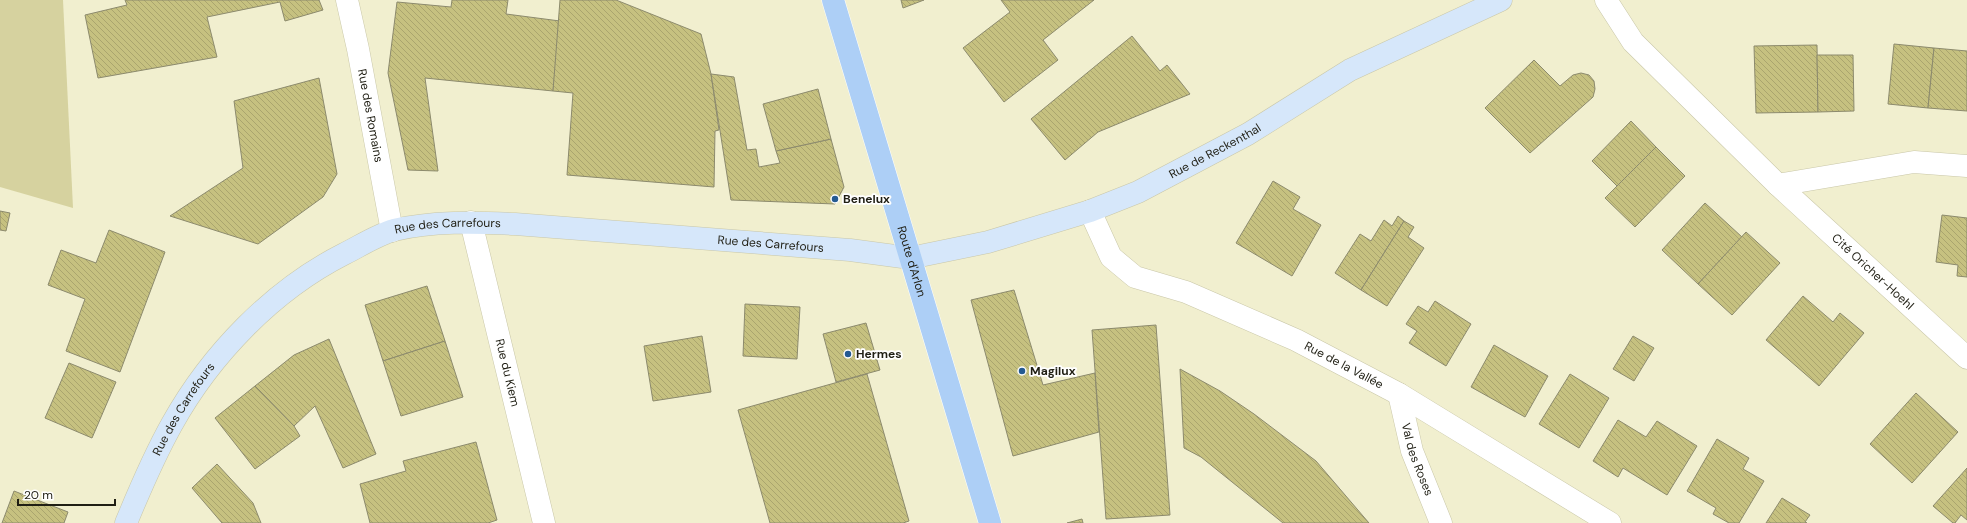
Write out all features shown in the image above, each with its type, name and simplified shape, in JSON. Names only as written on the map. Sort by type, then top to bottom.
[{"type":"main road","name":"Route d'Arlon","points":[[833,0],[990,523]]},
{"type":"main road","name":"Rue de Reckenthal","points":[[910,258],[988,242],[1090,211],[1138,192],[1234,141],[1350,70],[1501,0]]},
{"type":"main road","name":"Rue des Carrefours","points":[[126,523],[150,466],[172,423],[204,375],[224,352],[260,314],[306,275],[392,231],[418,226],[471,222],[850,250],[910,258]]},
{"type":"street","name":"Rue des Romains","points":[[346,0],[358,49],[392,231]]},
{"type":"street","name":"Cité Oricher-Hoehl","points":[[1606,0],[1633,42],[1778,185],[1967,358]]},
{"type":"street","points":[[1778,185],[1914,162],[1967,166]]},
{"type":"street","name":"Rue de la Vallée","points":[[1090,211],[1111,257],[1135,277],[1186,292],[1296,340],[1399,394],[1610,523]]},
{"type":"street","name":"Rue du Kiem","points":[[471,222],[544,523]]},
{"type":"street","name":"Val des Roses","points":[[1399,394],[1412,451],[1441,523]]},
{"type":"shaded area","points":[[0,0],[63,0],[73,208],[0,187]]},
{"type":"building","points":[[125,0],[319,0],[323,10],[285,21],[280,2],[207,17],[217,57],[98,78],[85,15],[127,5]]},
{"type":"building","points":[[452,0],[508,0],[506,14],[560,21],[553,91],[425,78],[438,171],[408,170],[388,73],[397,2],[451,7]]},
{"type":"building","points":[[560,0],[616,0],[701,34],[711,74],[719,130],[715,131],[714,187],[567,175],[573,93],[553,91]]},
{"type":"building","points":[[901,0],[924,0],[903,8]]},
{"type":"building","points":[[1001,0],[1094,0],[1043,40],[1058,60],[1004,102],[963,48],[1010,12]]},
{"type":"building","points":[[1132,36],[1160,71],[1167,65],[1190,94],[1098,132],[1065,160],[1031,119]]},
{"type":"building","points":[[1894,44],[1934,48],[1928,108],[1888,104]]},
{"type":"building","points":[[1817,45],[1818,112],[1756,113],[1754,46]]},
{"type":"building","points":[[1934,48],[1967,51],[1967,111],[1928,108]]},
{"type":"building","points":[[1817,55],[1853,55],[1854,111],[1818,112]]},
{"type":"building","points":[[1534,60],[1560,86],[1573,75],[1581,73],[1589,75],[1594,81],[1595,89],[1593,97],[1530,153],[1485,108]]},
{"type":"building","points":[[711,74],[734,77],[747,150],[756,149],[759,167],[780,163],[776,151],[831,139],[844,187],[835,204],[731,200]]},
{"type":"building","points":[[319,78],[337,174],[323,197],[258,244],[170,216],[243,168],[234,101]]},
{"type":"building","points":[[818,89],[831,139],[776,151],[763,104]]},
{"type":"building","points":[[1631,121],[1656,147],[1617,186],[1592,161]]},
{"type":"building","points":[[1656,147],[1685,176],[1635,227],[1605,198]]},
{"type":"building","points":[[1273,181],[1300,197],[1293,209],[1321,225],[1292,276],[1236,243]]},
{"type":"building","points":[[1705,203],[1742,237],[1698,284],[1662,250]]},
{"type":"building","points":[[0,211],[10,213],[6,231],[0,230]]},
{"type":"building","points":[[1942,215],[1967,218],[1967,277],[1957,276],[1958,265],[1936,262]]},
{"type":"building","points":[[1398,216],[1404,221],[1361,290],[1335,273],[1360,234],[1371,241],[1384,220],[1392,226]]},
{"type":"building","points":[[1404,221],[1414,227],[1408,237],[1424,248],[1387,306],[1361,290]]},
{"type":"building","points":[[109,230],[165,252],[120,372],[66,351],[85,299],[48,285],[61,250],[96,263]]},
{"type":"building","points":[[1746,232],[1780,263],[1732,315],[1698,284]]},
{"type":"building","points":[[427,286],[445,341],[383,361],[365,305]]},
{"type":"building","points":[[1014,290],[1043,385],[1095,373],[1099,432],[1013,456],[971,300]]},
{"type":"building","points":[[1803,296],[1833,322],[1840,313],[1864,333],[1819,386],[1766,340]]},
{"type":"building","points":[[1435,301],[1471,324],[1446,366],[1409,343],[1417,331],[1406,324],[1418,306],[1428,312]]},
{"type":"building","points":[[745,304],[800,307],[797,359],[743,356]]},
{"type":"building","points":[[866,323],[880,370],[836,382],[823,334]]},
{"type":"building","points":[[1156,325],[1170,515],[1106,519],[1092,330]]},
{"type":"building","points":[[702,336],[711,392],[653,401],[644,346]]},
{"type":"building","points":[[1633,336],[1654,348],[1634,381],[1613,369]]},
{"type":"building","points":[[329,339],[376,454],[343,468],[315,406],[294,426],[255,386],[294,355]]},
{"type":"building","points":[[445,341],[463,397],[401,416],[383,361]]},
{"type":"building","points":[[1494,345],[1548,376],[1525,417],[1471,387]]},
{"type":"building","points":[[69,363],[116,382],[92,438],[45,418]]},
{"type":"building","points":[[1180,369],[1220,391],[1254,414],[1316,461],[1369,523],[1283,523],[1201,457],[1184,448]]},
{"type":"building","points":[[867,374],[909,521],[903,523],[770,523],[738,410]]},
{"type":"building","points":[[1570,374],[1609,398],[1579,448],[1539,424]]},
{"type":"building","points":[[255,386],[294,426],[300,436],[255,469],[215,418]]},
{"type":"building","points":[[1916,393],[1958,432],[1912,483],[1870,444]]},
{"type":"building","points":[[1618,420],[1646,437],[1657,421],[1697,446],[1667,495],[1623,468],[1618,477],[1593,461]]},
{"type":"building","points":[[1717,439],[1749,458],[1743,469],[1764,481],[1739,523],[1729,523],[1713,514],[1716,508],[1687,491]]},
{"type":"building","points":[[476,442],[497,520],[488,523],[370,523],[360,484],[406,471],[403,461]]},
{"type":"building","points":[[217,464],[253,503],[261,523],[222,523],[192,488]]},
{"type":"building","points":[[1967,468],[1967,520],[1961,515],[1955,523],[1953,523],[1933,506]]},
{"type":"building","points":[[14,491],[68,512],[64,523],[2,523]]},
{"type":"building","points":[[1782,498],[1810,515],[1805,522],[1807,523],[1766,523]]},
{"type":"building","points":[[1082,519],[1083,523],[1067,523]]},
{"type":"place","name":"Benelux","points":[[835,199]]},
{"type":"place","name":"Hermes","points":[[848,354]]},
{"type":"place","name":"Magilux","points":[[1022,371]]}]
